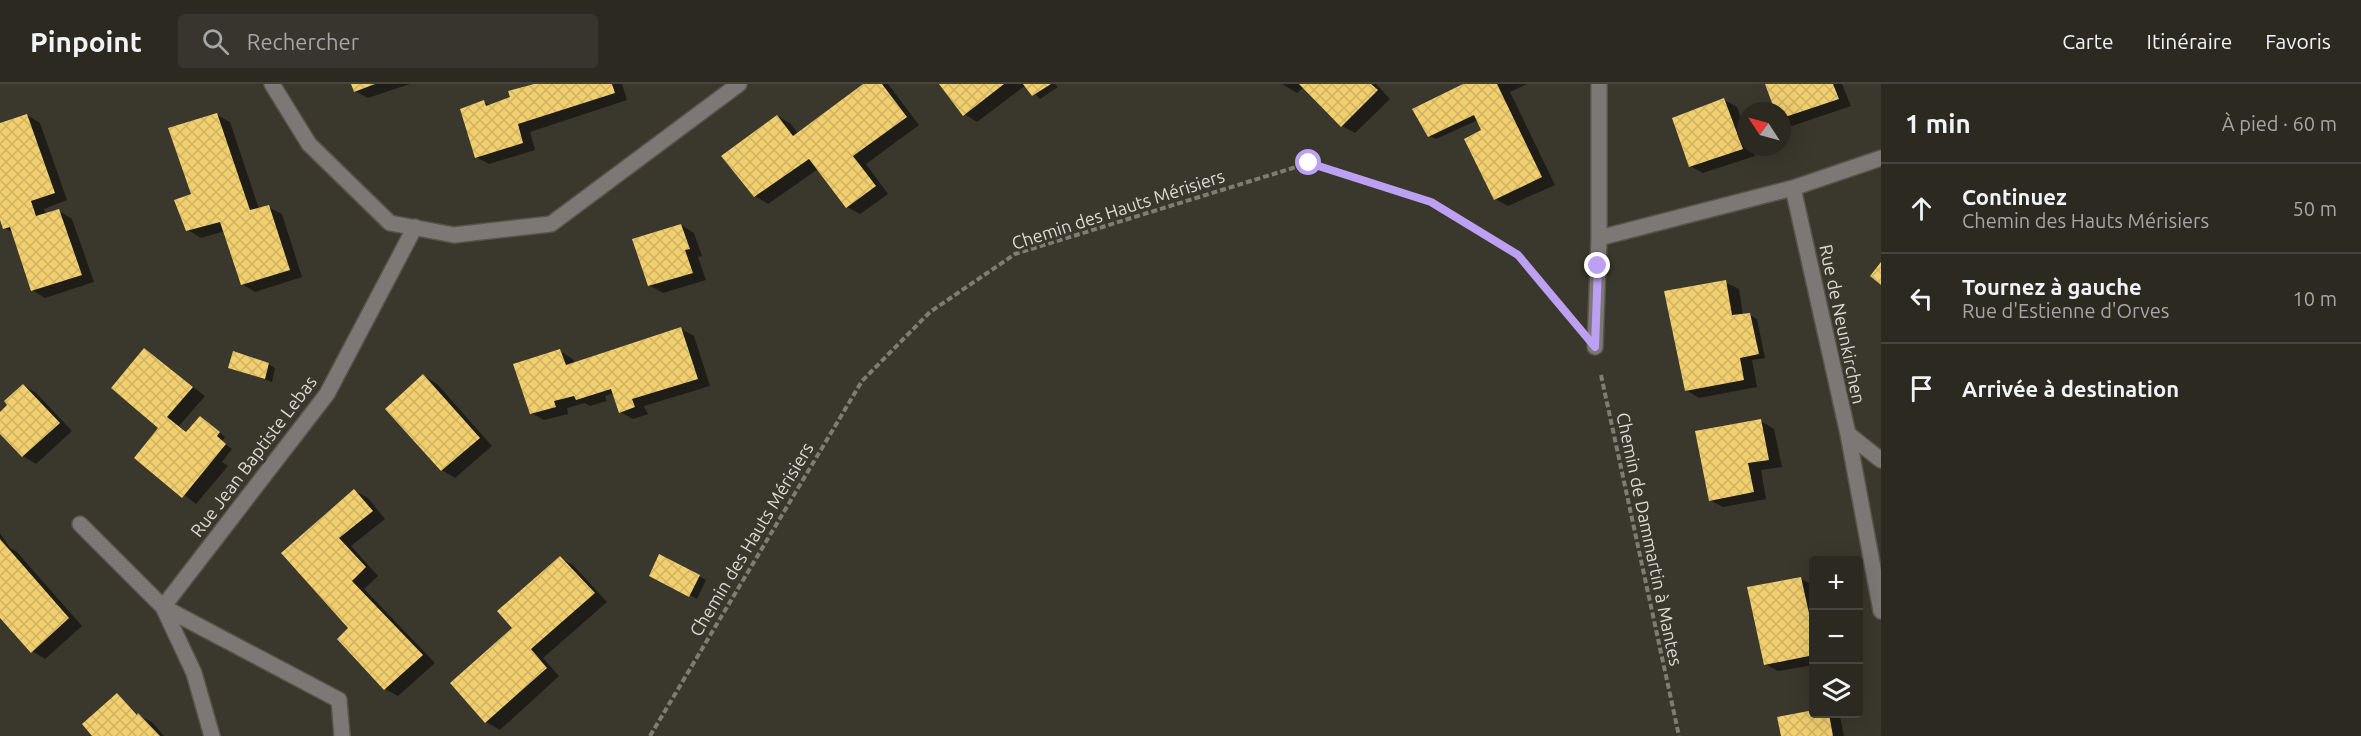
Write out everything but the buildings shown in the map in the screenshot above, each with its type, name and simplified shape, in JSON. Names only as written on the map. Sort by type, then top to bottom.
[{"type":"street","points":[[272,84],[309,144],[390,223],[454,235],[551,224],[739,84]]},
{"type":"street","points":[[1595,347],[1599,238],[1599,84]]},
{"type":"street","points":[[1599,238],[1793,188],[1881,158]]},
{"type":"street","name":"Rue de Neunkirchen","points":[[1793,188],[1848,434],[1881,611]]},
{"type":"street","name":"Rue Jean Baptiste Lebas","points":[[163,607],[327,394],[415,227]]},
{"type":"street","points":[[1848,434],[1881,460]]},
{"type":"street","points":[[80,524],[163,607],[339,700],[342,736]]},
{"type":"street","points":[[163,607],[194,673],[212,736]]},
{"type":"path","name":"Chemin des Hauts Mérisiers","points":[[650,736],[862,381],[930,312],[1015,254],[1309,163],[1431,202],[1518,255],[1595,347]]},
{"type":"path","name":"Chemin de Dammartin à Mantes","points":[[1595,347],[1679,736]]},
{"type":"route","points":[[1309,163],[1431,202],[1518,255],[1595,347],[1598,266]]}]
